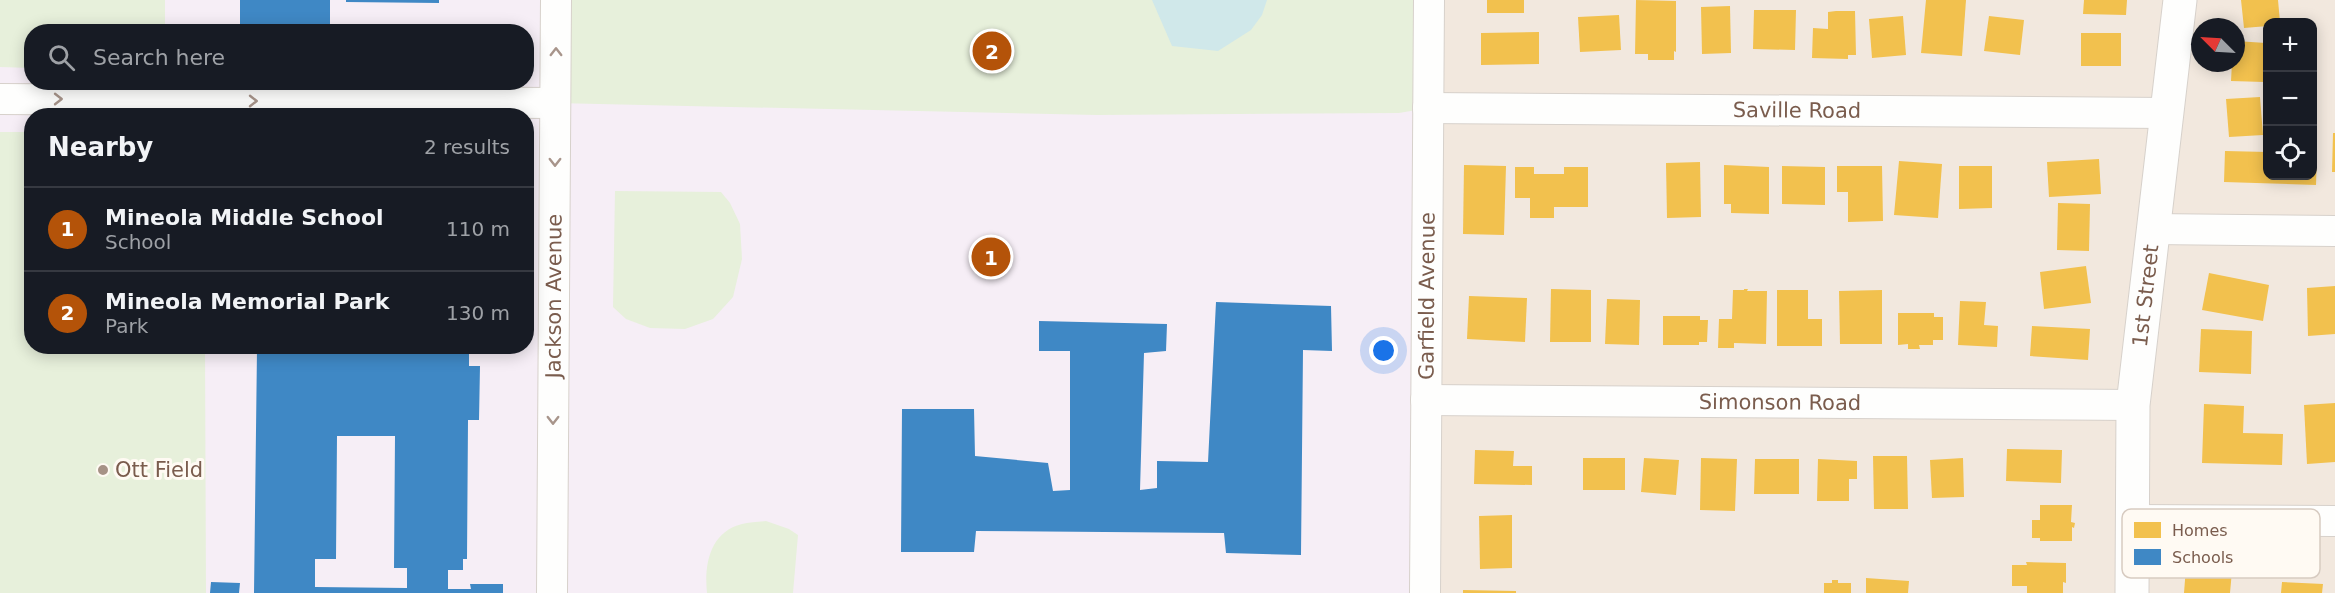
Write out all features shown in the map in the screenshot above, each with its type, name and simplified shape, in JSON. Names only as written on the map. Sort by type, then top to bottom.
[{"type":"street","name":"Jackson Avenue","points":[[552,593],[556,0]]},
{"type":"street","name":"Garfield Avenue","points":[[1425,593],[1429,0]]},
{"type":"street","name":"1st Street","points":[[2132,509],[2133,405],[2180,0]]},
{"type":"street","points":[[0,99],[555,103]]},
{"type":"street","name":"Saville Road","points":[[1428,108],[2167,113]]},
{"type":"street","points":[[2153,229],[2335,231]]},
{"type":"street","name":"Simonson Road","points":[[1426,400],[2133,405]]},
{"type":"street","points":[[2320,521],[2335,521]]},
{"type":"shaded area","points":[[0,0],[556,0],[1428,108],[1425,593],[0,593]]},
{"type":"shaded area","points":[[1429,0],[2335,0],[2335,593],[1425,593]]},
{"type":"green space","points":[[0,0],[165,0],[165,24],[24,24],[24,68],[0,67]]},
{"type":"green space","points":[[556,0],[1429,0],[1428,108],[1399,113],[1097,115],[555,103]]},
{"type":"green space","name":"Ott Field","points":[[0,132],[24,132],[24,354],[205,354],[206,593],[0,593]]},
{"type":"green space","points":[[615,191],[721,192],[730,203],[740,224],[742,259],[733,297],[713,319],[685,329],[650,328],[626,319],[613,307]]},
{"type":"green space","points":[[766,521],[789,529],[798,535],[793,593],[707,593],[708,561],[716,542],[731,528],[745,523]]},
{"type":"water","points":[[1152,0],[1267,0],[1262,15],[1251,30],[1218,51],[1172,46]]},
{"type":"building: Homes","points":[[1487,0],[1524,0],[1524,13],[1487,13]]},
{"type":"building: Homes","points":[[1636,0],[1676,1],[1674,60],[1648,60],[1648,54],[1635,54]]},
{"type":"building: Homes","points":[[1926,0],[1966,0],[1962,56],[1921,53]]},
{"type":"building: Homes","points":[[2084,0],[2127,0],[2126,15],[2083,14]]},
{"type":"building: Homes","points":[[2241,0],[2278,0],[2280,18],[2263,18],[2263,26],[2245,28],[2245,18],[2243,18]]},
{"type":"building: Homes","points":[[1730,6],[1731,53],[1702,54],[1701,7]]},
{"type":"building: Homes","points":[[1754,10],[1796,10],[1795,50],[1753,49]]},
{"type":"building: Homes","points":[[1855,11],[1856,55],[1848,55],[1848,59],[1812,58],[1813,28],[1828,29],[1828,12]]},
{"type":"building: Homes","points":[[1619,15],[1621,50],[1580,52],[1578,17]]},
{"type":"building: Homes","points":[[1903,16],[1906,55],[1872,58],[1869,19]]},
{"type":"building: Homes","points":[[1989,16],[2024,20],[2020,55],[1984,51]]},
{"type":"building: Homes","points":[[1539,32],[1539,64],[1481,65],[1481,33]]},
{"type":"building: Homes","points":[[2081,33],[2121,33],[2121,66],[2081,66]]},
{"type":"building: Homes","points":[[2245,42],[2263,43],[2263,82],[2231,81],[2232,72],[2245,72]]},
{"type":"building: Homes","points":[[2260,97],[2263,135],[2229,137],[2226,99]]},
{"type":"building: Homes","points":[[2333,133],[2335,133],[2335,172],[2332,172]]},
{"type":"building: Homes","points":[[2225,151],[2263,152],[2263,180],[2316,180],[2316,185],[2224,182]]},
{"type":"building: Homes","points":[[2099,159],[2101,194],[2049,197],[2047,162]]},
{"type":"building: Homes","points":[[1899,161],[1942,164],[1938,218],[1894,215]]},
{"type":"building: Homes","points":[[1700,162],[1701,217],[1667,218],[1666,163]]},
{"type":"building: Homes","points":[[1464,165],[1506,166],[1504,235],[1463,234]]},
{"type":"building: Homes","points":[[1724,165],[1769,167],[1769,214],[1731,213],[1731,204],[1724,204]]},
{"type":"building: Homes","points":[[1782,166],[1825,167],[1825,205],[1782,204]]},
{"type":"building: Homes","points":[[1837,166],[1882,166],[1883,221],[1848,222],[1848,192],[1837,192]]},
{"type":"building: Homes","points":[[1959,166],[1992,166],[1992,208],[1959,209]]},
{"type":"building: Homes","points":[[1515,167],[1534,167],[1534,174],[1564,174],[1564,167],[1588,167],[1588,207],[1554,207],[1554,218],[1530,218],[1530,198],[1515,198]]},
{"type":"building: Homes","points":[[2058,203],[2090,204],[2089,251],[2057,250]]},
{"type":"building: Homes","points":[[2086,266],[2091,303],[2044,309],[2040,272]]},
{"type":"building: Homes","points":[[2209,273],[2269,285],[2263,321],[2202,310]]},
{"type":"building: Homes","points":[[2335,286],[2335,334],[2308,336],[2307,288]]},
{"type":"building: Homes","points":[[1551,289],[1591,290],[1591,342],[1550,342]]},
{"type":"building: Homes","points":[[1733,290],[1767,291],[1766,344],[1734,343],[1734,348],[1718,348],[1719,319],[1732,319]]},
{"type":"building: Homes","points":[[1777,290],[1808,290],[1808,319],[1822,319],[1822,346],[1777,346]]},
{"type":"building: Homes","points":[[1882,290],[1882,344],[1840,344],[1839,291]]},
{"type":"building: Homes","points":[[1469,296],[1527,298],[1525,342],[1467,339]]},
{"type":"building: Homes","points":[[1607,299],[1640,300],[1639,345],[1605,344]]},
{"type":"building: Homes","points":[[1960,301],[1986,302],[1984,325],[1998,326],[1997,347],[1958,345]]},
{"type":"building: Homes","points":[[1898,313],[1934,313],[1934,317],[1943,317],[1943,340],[1933,340],[1933,345],[1919,345],[1920,349],[1908,349],[1908,344],[1898,345]]},
{"type":"building: Homes","points":[[1663,316],[1700,316],[1700,320],[1708,320],[1707,342],[1699,342],[1699,345],[1663,345]]},
{"type":"building: Homes","points":[[2032,326],[2090,329],[2088,360],[2030,356]]},
{"type":"building: Homes","points":[[2201,329],[2252,331],[2251,374],[2199,372]]},
{"type":"building: Homes","points":[[2335,403],[2335,462],[2307,464],[2304,405]]},
{"type":"building: Homes","points":[[2204,404],[2244,406],[2243,433],[2283,434],[2282,465],[2202,463]]},
{"type":"building: Homes","points":[[2007,449],[2062,450],[2061,483],[2006,481]]},
{"type":"building: Homes","points":[[1475,450],[1514,451],[1513,466],[1532,466],[1532,485],[1474,484]]},
{"type":"building: Homes","points":[[1873,456],[1907,456],[1908,509],[1874,509]]},
{"type":"building: Homes","points":[[1583,458],[1625,458],[1625,490],[1583,490]]},
{"type":"building: Homes","points":[[1644,458],[1679,460],[1676,495],[1641,492]]},
{"type":"building: Homes","points":[[1701,458],[1737,459],[1735,511],[1700,510]]},
{"type":"building: Homes","points":[[1963,458],[1964,497],[1932,498],[1930,460]]},
{"type":"building: Homes","points":[[1755,459],[1799,459],[1799,494],[1754,494]]},
{"type":"building: Homes","points":[[1818,459],[1857,461],[1857,479],[1849,479],[1849,501],[1817,501]]},
{"type":"building: Homes","points":[[2040,505],[2072,505],[2071,522],[2075,523],[2074,528],[2072,527],[2072,541],[2040,541],[2040,538],[2032,538],[2032,520],[2040,520]]},
{"type":"building: Homes","points":[[1512,515],[1512,568],[1480,569],[1479,516]]},
{"type":"building: Homes","points":[[2026,562],[2066,563],[2066,583],[2063,582],[2063,593],[2027,593],[2027,586],[2012,586],[2012,565],[2027,565]]},
{"type":"building: Homes","points":[[1866,578],[1909,581],[1908,593],[1866,593]]},
{"type":"building: Homes","points":[[2185,578],[2231,578],[2230,593],[2184,593]]},
{"type":"building: Homes","points":[[1832,580],[1838,580],[1838,583],[1851,583],[1851,593],[1824,593],[1824,583],[1832,583]]},
{"type":"building: Homes","points":[[2282,582],[2323,584],[2322,593],[2281,593]]},
{"type":"building: Homes","points":[[1463,590],[1516,591],[1516,593],[1463,593]]},
{"type":"building: Schools","points":[[240,0],[330,0],[330,24],[240,24]]},
{"type":"building: Schools","points":[[346,0],[439,0],[439,3],[346,2]]},
{"type":"building: Schools","points":[[1216,302],[1331,306],[1332,351],[1303,350],[1301,555],[1226,553],[1224,533],[976,531],[974,552],[901,552],[902,409],[974,409],[975,456],[1048,463],[1053,491],[1070,490],[1070,351],[1039,351],[1039,321],[1167,324],[1166,351],[1144,353],[1140,490],[1157,488],[1157,461],[1208,462]]},
{"type":"building: Schools","points":[[257,354],[469,354],[469,366],[480,366],[479,420],[468,420],[467,559],[463,559],[463,570],[448,570],[448,589],[471,589],[470,584],[503,584],[503,593],[254,593]],"holes":[[[337,436],[395,436],[394,568],[407,568],[407,588],[315,587],[315,559],[336,559]]]},
{"type":"building: Schools","points":[[211,582],[240,583],[239,593],[210,593]]},
{"type":"place","name":"Mineola Memorial Park","points":[[992,51]]},
{"type":"place","name":"Mineola Middle School","points":[[991,257]]},
{"type":"place","name":"Ott Field","points":[[103,470]]}]
